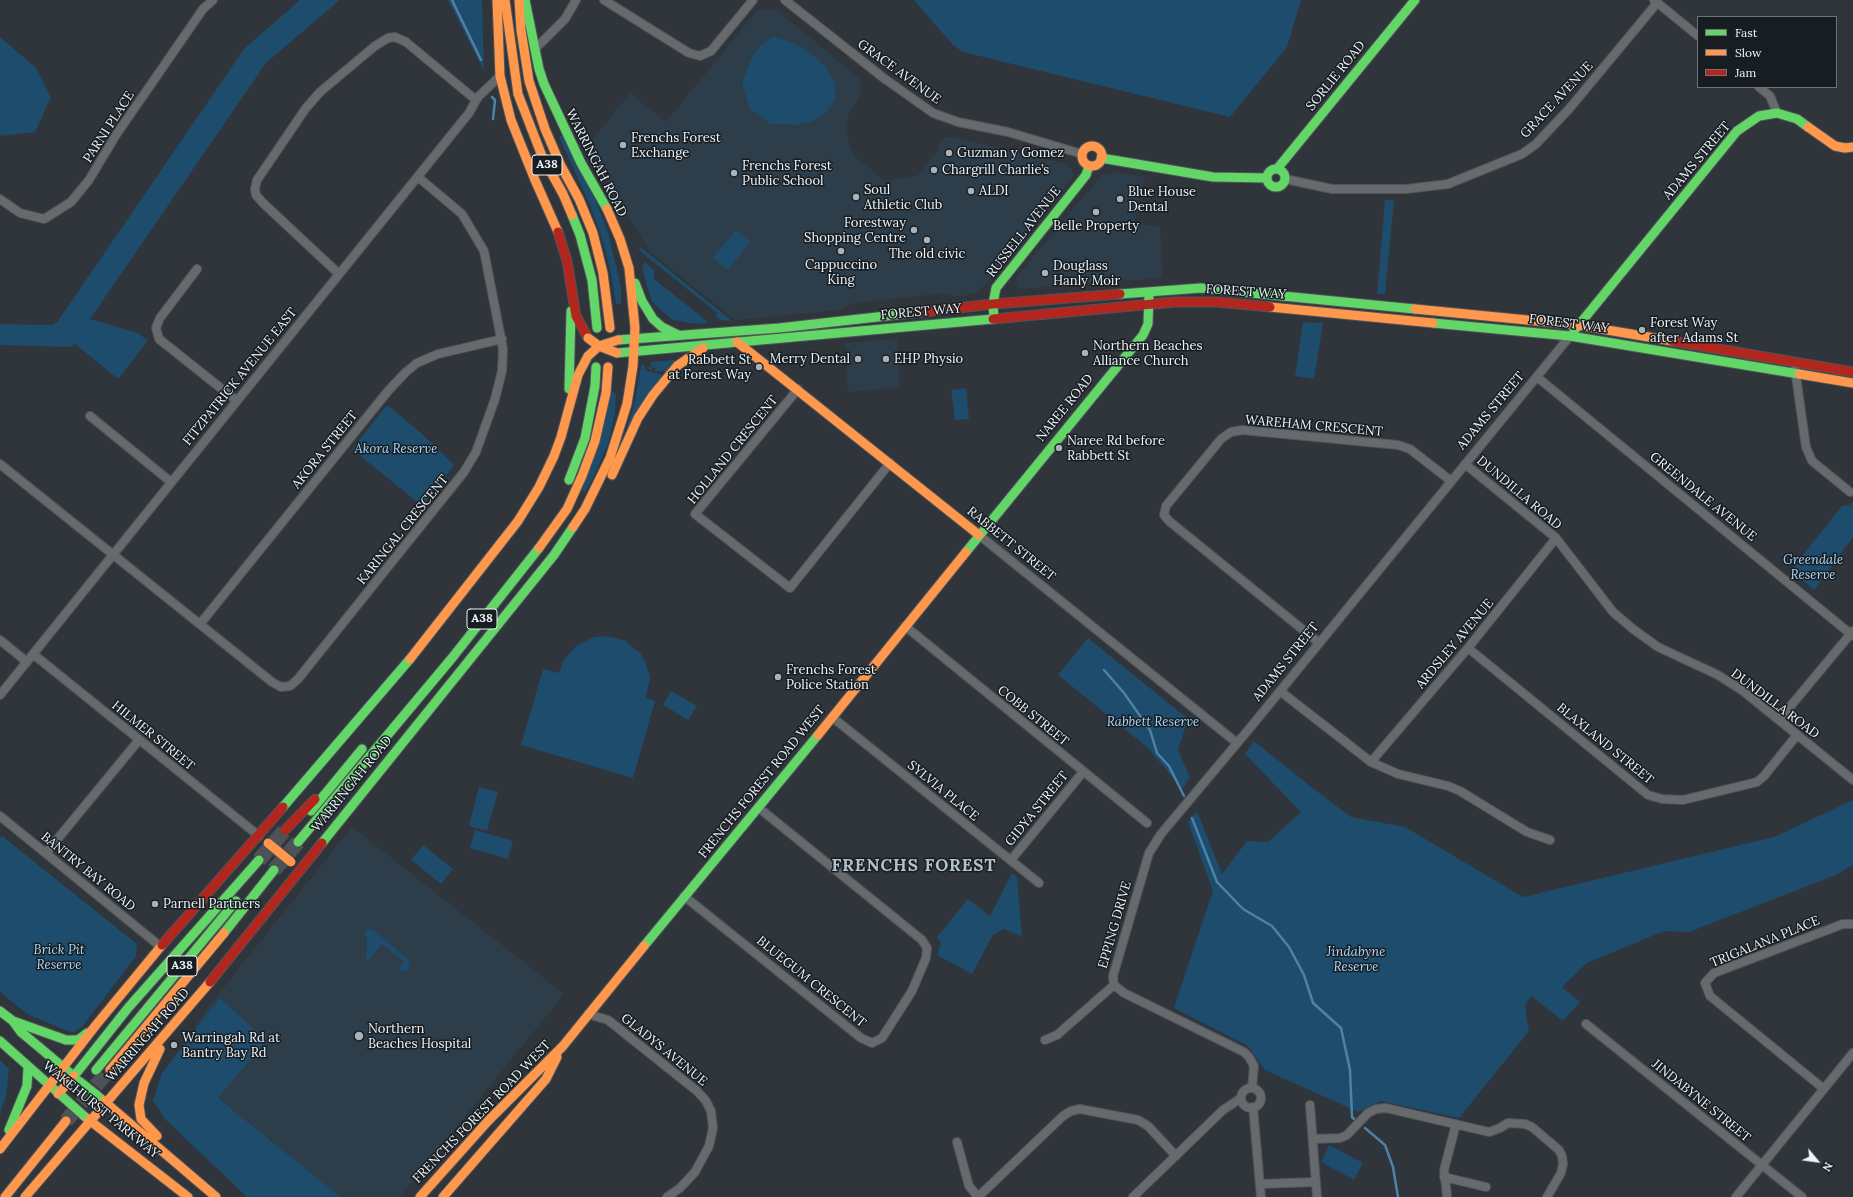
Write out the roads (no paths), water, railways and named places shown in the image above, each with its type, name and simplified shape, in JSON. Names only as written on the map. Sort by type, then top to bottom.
[{"type":"main road","name":"A38","points":[[2,1147],[64,1068],[96,1024],[400,672],[518,521],[546,473],[561,437],[568,413],[572,288],[558,230],[534,180],[511,120],[500,76],[497,0]]},
{"type":"main road","name":"A38","points":[[505,0],[514,74],[518,94],[542,156],[563,194],[580,235],[592,280],[597,328]]},
{"type":"main road","name":"A38","points":[[519,0],[521,30],[529,80],[545,129],[561,166],[579,199],[593,233],[604,278],[610,328]]},
{"type":"main road","name":"WARRINGAH ROAD","points":[[25,1197],[208,984],[554,555],[585,509],[610,458],[627,404],[634,352],[635,339],[629,268],[620,239],[604,202],[581,163],[556,113],[539,69],[525,0]]},
{"type":"main road","name":"SORLIE ROAD","points":[[1277,169],[1414,0]]},
{"type":"main road","points":[[1777,113],[1797,119],[1835,146],[1845,148],[1853,147]]},
{"type":"main road","name":"ADAMS STREET","points":[[1570,336],[1737,131],[1748,122],[1760,116],[1777,113]]},
{"type":"main road","points":[[1092,146],[1098,149],[1101,158],[1097,165],[1089,166],[1082,160],[1082,154],[1086,148],[1092,146]]},
{"type":"main road","points":[[1101,158],[1213,177],[1267,178]]},
{"type":"main road","name":"RUSSELL AVENUE","points":[[994,319],[992,304],[996,288],[1086,175],[1089,166]]},
{"type":"main road","points":[[1277,169],[1284,173],[1285,179],[1282,184],[1276,187],[1270,185],[1267,178],[1270,171],[1277,169]]},
{"type":"main road","points":[[629,268],[642,301],[654,319],[662,327],[678,335]]},
{"type":"main road","points":[[572,288],[576,316],[580,326],[588,338],[599,346],[617,352],[634,352]]},
{"type":"main road","name":"FOREST WAY","points":[[635,339],[839,323],[992,304],[1200,288],[1578,325],[1853,372]]},
{"type":"main road","name":"NAREE ROAD","points":[[979,534],[1143,335],[1148,324],[1148,291]]},
{"type":"main road","name":"FOREST WAY","points":[[634,352],[1149,304],[1218,302],[1242,303],[1570,336],[1853,383]]},
{"type":"main road","points":[[568,413],[578,375],[588,356],[599,346],[618,340],[635,339]]},
{"type":"main road","name":"RABBETT STREET","points":[[736,342],[798,389],[979,534]]},
{"type":"main road","points":[[554,555],[598,500],[638,418],[653,395],[677,366],[707,346]]},
{"type":"main road","points":[[564,491],[573,471],[584,438],[595,386],[596,367]]},
{"type":"main road","name":"WARRINGAH ROAD","points":[[298,842],[452,658],[547,538],[567,509],[582,476],[595,441],[606,393],[608,367]]},
{"type":"main road","points":[[494,590],[545,523]]},
{"type":"main road","name":"FRENCHS FOREST ROAD WEST","points":[[420,1197],[482,1128],[563,1046],[684,896],[759,808],[979,534]]},
{"type":"main road","name":"WARRINGAH ROAD","points":[[388,720],[407,696]]},
{"type":"main road","name":"WARRINGAH ROAD","points":[[287,834],[368,743]]},
{"type":"main road","points":[[259,836],[300,869]]},
{"type":"main road","name":"WARRINGAH ROAD","points":[[76,1078],[128,1008],[263,862],[96,1070]]},
{"type":"main road","name":"WARRINGAH ROAD","points":[[105,1075],[192,972],[274,870]]},
{"type":"main road","name":"WAKEHURST PARKWAY","points":[[0,1010],[13,1021],[21,1032],[216,1197]]},
{"type":"main road","points":[[13,1021],[58,1038],[74,1041],[81,1038],[96,1024]]},
{"type":"main road","points":[[164,1036],[161,1047],[144,1083],[138,1109],[146,1125],[169,1146],[176,1163]]},
{"type":"main road","name":"WAKEHURST PARKWAY","points":[[0,1041],[90,1121],[188,1197]]},
{"type":"main road","name":"FRENCHS FOREST ROAD WEST","points":[[444,1197],[546,1078],[563,1046]]},
{"type":"main road","points":[[2,1147],[27,1086],[28,1067]]},
{"type":"main road","points":[[61,1096],[76,1078]]},
{"type":"main road","points":[[0,1190],[62,1118],[5,1197]]},
{"type":"street","name":"PARNI PLACE","points":[[0,199],[20,213],[44,219],[70,202],[89,180],[116,135],[203,9],[213,0]]},
{"type":"street","points":[[535,49],[565,20],[576,0]]},
{"type":"street","points":[[604,0],[690,53],[700,56],[711,51],[753,0]]},
{"type":"street","name":"GRACE AVENUE","points":[[785,0],[885,79],[933,113],[958,122],[1008,132],[1082,154]]},
{"type":"street","points":[[1655,1],[1697,35]]},
{"type":"street","name":"GRACE AVENUE","points":[[1285,179],[1332,189],[1406,189],[1448,184],[1522,154],[1536,144],[1574,104],[1655,1]]},
{"type":"street","points":[[339,274],[256,195],[255,189],[258,180],[306,108],[320,92],[375,46],[388,38],[395,37],[406,42],[477,99]]},
{"type":"street","name":"FITZPATRICK AVENUE EAST","points":[[0,695],[469,113],[477,99],[500,76]]},
{"type":"street","points":[[1760,88],[1770,96],[1777,113]]},
{"type":"street","name":"KARINGAL CRESCENT","points":[[0,464],[277,686],[286,687],[294,683],[456,483],[470,463],[483,434],[495,399],[503,358],[502,339],[487,259],[481,244],[462,214],[418,176]]},
{"type":"street","points":[[197,269],[160,318],[156,328],[159,339],[237,401]]},
{"type":"street","name":"ADAMS STREET","points":[[1237,742],[1570,336]]},
{"type":"street","name":"AKORA STREET","points":[[200,624],[388,391],[406,372],[416,363],[438,354],[502,339]]},
{"type":"street","points":[[1796,362],[1794,373],[1806,447],[1812,461],[1850,492]]},
{"type":"street","name":"GREENDALE AVENUE","points":[[1537,377],[1852,634]]},
{"type":"street","name":"HOLLAND CRESCENT","points":[[798,389],[695,514],[790,588],[890,463]]},
{"type":"street","points":[[90,416],[171,482]]},
{"type":"street","name":"WAREHAM CRESCENT","points":[[1318,642],[1175,526],[1164,515],[1166,506],[1221,439],[1231,432],[1242,430],[1398,445],[1410,449],[1451,480]]},
{"type":"street","name":"DUNDILLA ROAD","points":[[1465,464],[1556,538],[1597,594],[1623,621],[1658,647],[1718,676],[1743,691],[1853,780]]},
{"type":"street","name":"RABBETT STREET","points":[[979,534],[1237,742]]},
{"type":"street","name":"ARDSLEY AVENUE","points":[[1371,762],[1468,648],[1556,538]]},
{"type":"street","name":"COBB STREET","points":[[905,626],[1147,823]]},
{"type":"street","points":[[1778,720],[1852,634]]},
{"type":"street","points":[[0,640],[27,662]]},
{"type":"street","name":"BLAXLAND STREET","points":[[1468,648],[1648,795],[1662,799],[1683,800],[1757,782],[1764,776],[1797,735]]},
{"type":"street","name":"HILMER STREET","points":[[33,654],[259,836]]},
{"type":"street","points":[[1280,691],[1371,762],[1398,774],[1448,786],[1460,791],[1527,832],[1550,840]]},
{"type":"street","name":"SYLVIA PLACE","points":[[832,717],[1039,883]]},
{"type":"street","points":[[46,853],[139,740]]},
{"type":"street","name":"EPPING DRIVE","points":[[1237,742],[1156,840],[1149,853],[1113,976],[1114,985],[1124,993],[1244,1052],[1254,1066],[1252,1088]]},
{"type":"street","name":"GIDYA STREET","points":[[1011,860],[1083,772]]},
{"type":"street","name":"BLUEGUM CRESCENT","points":[[684,896],[861,1038],[872,1043],[882,1038],[912,992],[926,958],[927,948],[922,940],[759,808]]},
{"type":"street","name":"BANTRY BAY ROAD","points":[[0,816],[161,947]]},
{"type":"street","name":"TRIGALANA PLACE","points":[[1824,1088],[1710,996],[1705,983],[1714,973],[1843,924],[1853,924]]},
{"type":"street","points":[[1045,1040],[1057,1035],[1114,985]]},
{"type":"street","name":"GLADYS AVENUE","points":[[588,1014],[608,1020],[697,1091],[706,1101],[711,1111],[713,1128],[709,1146],[695,1172],[680,1188],[667,1197]]},
{"type":"street","name":"JINDABYNE STREET","points":[[1586,1024],[1802,1197]]},
{"type":"street","points":[[1736,1197],[1853,1053]]},
{"type":"street","points":[[1133,1197],[1223,1110],[1241,1098],[1246,1089],[1252,1088],[1258,1091],[1260,1098],[1258,1104],[1253,1107],[1244,1105],[1241,1098]]},
{"type":"street","points":[[1310,1105],[1317,1197]]},
{"type":"street","points":[[1253,1107],[1261,1197]]},
{"type":"street","points":[[1313,1139],[1340,1138],[1347,1135],[1368,1113],[1376,1109],[1386,1108],[1489,1132],[1508,1123],[1525,1124],[1532,1127],[1559,1150],[1562,1156],[1563,1164],[1561,1173],[1547,1197]]},
{"type":"street","points":[[957,1142],[969,1186],[978,1197],[1070,1111],[1080,1109],[1138,1120],[1148,1126],[1176,1156]]},
{"type":"street","points":[[1447,1195],[1444,1177],[1456,1124]]},
{"type":"street","points":[[1444,1177],[1486,1187]]},
{"type":"street","points":[[1260,1184],[1316,1182]]},
{"type":"waterway","points":[[452,0],[481,60]]},
{"type":"waterway","points":[[492,97],[495,100],[493,119]]},
{"type":"waterway","points":[[1104,670],[1124,693],[1150,730],[1157,753],[1169,766],[1184,796]]},
{"type":"waterway","points":[[1192,818],[1217,882],[1243,909],[1272,926],[1289,947],[1304,975],[1313,1003],[1341,1028],[1350,1070],[1352,1117],[1354,1119]]},
{"type":"waterway","points":[[1365,1128],[1385,1145],[1393,1167],[1398,1197]]},
{"type":"tunnel","points":[[259,860],[285,830]]},
{"type":"tunnel","points":[[274,870],[298,842]]},
{"type":"tunnel","points":[[66,1121],[105,1075]]},
{"type":"place","name":"Frenchs Forest Exchange","points":[[623,145]]},
{"type":"place","name":"Guzman y Gomez","points":[[949,153]]},
{"type":"place","name":"Chargrill Charlie’s","points":[[934,170]]},
{"type":"place","name":"Frenchs Forest Public School","points":[[734,173]]},
{"type":"place","name":"ALDI","points":[[971,191]]},
{"type":"place","name":"Soul Athletic Club","points":[[856,197]]},
{"type":"place","name":"Blue House Dental","points":[[1120,199]]},
{"type":"place","name":"Belle Property","points":[[1096,212]]},
{"type":"place","name":"Forestway Shopping Centre","points":[[914,230]]},
{"type":"place","name":"The old civic","points":[[927,240]]},
{"type":"place","name":"Cappuccino King","points":[[841,251]]},
{"type":"place","name":"Douglass Hanly Moir","points":[[1045,273]]},
{"type":"place","name":"Forest Way after Adams St","points":[[1642,330]]},
{"type":"place","name":"Northern Beaches Alliance Church","points":[[1085,353]]},
{"type":"place","name":"Merry Dental","points":[[858,359]]},
{"type":"place","name":"EHP Physio","points":[[886,359]]},
{"type":"place","name":"Rabbett St at Forest Way","points":[[759,367]]},
{"type":"place","name":"Naree Rd before Rabbett St","points":[[1059,448]]},
{"type":"place","name":"Frenchs Forest Police Station","points":[[778,677]]},
{"type":"place","name":"Parnell Partners","points":[[155,904]]},
{"type":"place","name":"Northern Beaches Hospital","points":[[359,1036]]},
{"type":"place","name":"Warringah Rd at Bantry Bay Rd","points":[[174,1045]]},
{"type":"district","name":"FRENCHS FOREST","points":[[914,866]]},
{"type":"park label","name":"Akora Reserve","points":[[396,449]]},
{"type":"park label","name":"Greendale Reserve","points":[[1813,568]]},
{"type":"park label","name":"Rabbett Reserve","points":[[1153,722]]},
{"type":"park label","name":"Brick Pit Reserve","points":[[59,958]]},
{"type":"park label","name":"Jindabyne Reserve","points":[[1356,960]]}]
